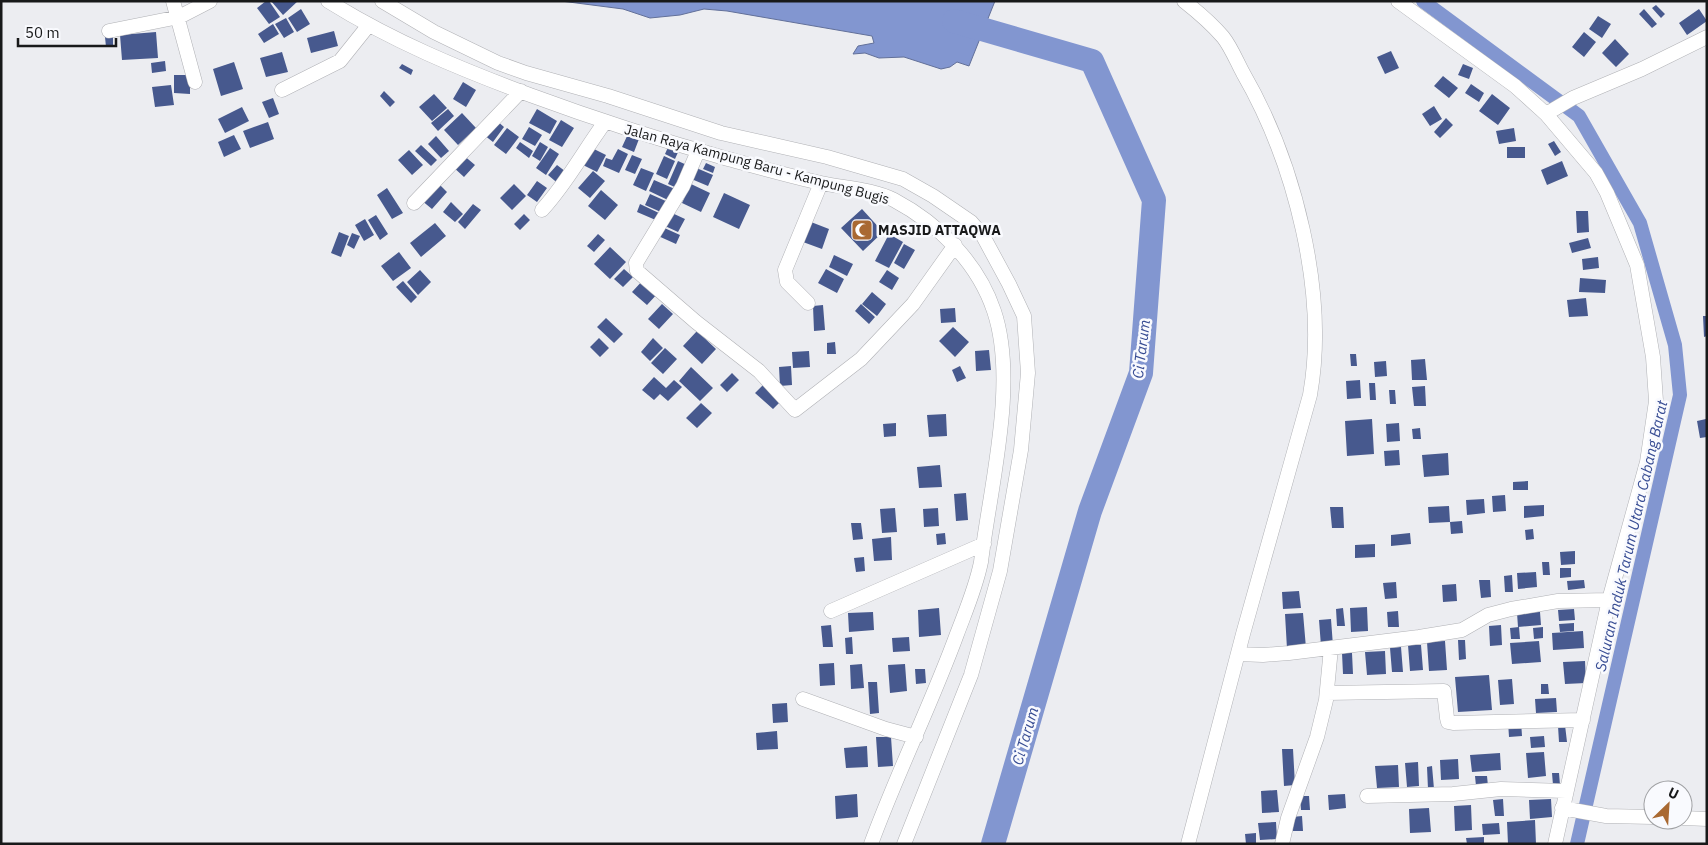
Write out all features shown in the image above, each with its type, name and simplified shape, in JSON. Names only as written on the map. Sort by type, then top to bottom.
[{"type":"street","points":[[173,1],[195,82]]},
{"type":"street","points":[[109,31],[178,18],[210,1]]},
{"type":"street","name":"Jalan Raya Kampung Baru - Kampung Bugis","points":[[328,1],[368,26],[422,53],[605,122],[698,151],[821,183],[892,199],[955,245],[979,278],[994,312],[1002,351],[1002,396],[978,579],[916,737],[885,805],[871,844]]},
{"type":"street","points":[[382,1],[434,32],[498,63],[526,73],[608,96],[721,133],[827,157],[903,179],[934,196],[971,222],[983,236],[1024,316],[1028,373],[1021,450],[1000,571],[971,675],[904,844]]},
{"type":"street","points":[[1184,1],[1202,15],[1224,38],[1257,98],[1290,179],[1307,250],[1316,334],[1315,367],[1310,395],[1238,654],[1188,844]]},
{"type":"street","points":[[1398,1],[1551,111],[1589,163],[1607,193],[1637,265],[1653,357],[1656,401],[1647,462],[1609,600],[1566,792],[1568,809],[1555,844]]},
{"type":"street","points":[[282,90],[340,61],[368,26]]},
{"type":"street","points":[[1551,111],[1574,98],[1642,69],[1707,37]]},
{"type":"street","points":[[414,203],[521,91]]},
{"type":"street","points":[[542,210],[571,176],[589,144],[605,122]]},
{"type":"street","points":[[698,151],[683,186],[636,263],[637,271],[696,322],[759,371],[795,410],[835,381],[873,347],[913,304],[955,245]]},
{"type":"street","points":[[808,303],[787,282],[785,270],[821,183]]},
{"type":"street","points":[[831,611],[984,544]]},
{"type":"street","points":[[1238,654],[1263,656],[1462,630],[1488,615],[1534,604],[1609,600]]},
{"type":"street","points":[[1282,844],[1288,818],[1317,736],[1327,693],[1331,648]]},
{"type":"street","points":[[1327,693],[1444,691],[1448,722],[1453,723],[1583,720]]},
{"type":"street","points":[[803,699],[886,729],[916,737]]},
{"type":"street","points":[[1367,796],[1453,794],[1501,789],[1566,792]]},
{"type":"street","points":[[1568,809],[1643,816]]},
{"type":"street","points":[[1693,818],[1707,819]]},
{"type":"water","points":[[561,1],[995,1],[969,66],[957,62],[950,67],[941,69],[904,57],[879,58],[865,53],[853,54],[858,46],[874,43],[872,36],[727,11],[704,9],[680,15],[650,18],[623,9]]},
{"type":"building","points":[[266,1],[269,1],[280,17],[269,24],[257,8]]},
{"type":"building","points":[[271,1],[298,1],[283,15]]},
{"type":"building","points":[[1656,5],[1665,14],[1661,18],[1652,8]]},
{"type":"building","points":[[301,9],[310,24],[297,32],[288,18]]},
{"type":"building","points":[[1644,9],[1657,24],[1652,28],[1639,14]]},
{"type":"building","points":[[1699,9],[1707,21],[1687,35],[1679,23]]},
{"type":"building","points":[[1598,16],[1611,24],[1602,38],[1589,29]]},
{"type":"building","points":[[286,18],[294,32],[284,38],[275,24]]},
{"type":"building","points":[[273,24],[279,34],[264,43],[258,34]]},
{"type":"building","points":[[334,31],[338,46],[311,53],[307,38]]},
{"type":"building","points":[[156,32],[158,58],[122,60],[120,35]]},
{"type":"building","points":[[1584,32],[1596,42],[1584,57],[1572,47]]},
{"type":"building","points":[[105,37],[113,37],[113,47],[106,47]]},
{"type":"building","points":[[1615,39],[1629,54],[1616,67],[1602,53]]},
{"type":"building","points":[[1391,51],[1399,68],[1385,74],[1377,57]]},
{"type":"building","points":[[282,52],[288,72],[266,77],[260,58]]},
{"type":"building","points":[[165,61],[166,71],[152,73],[151,63]]},
{"type":"building","points":[[234,62],[243,89],[221,96],[213,69]]},
{"type":"building","points":[[402,64],[413,70],[411,75],[399,68]]},
{"type":"building","points":[[1463,64],[1473,68],[1469,79],[1458,75]]},
{"type":"building","points":[[174,75],[190,75],[190,94],[174,93]]},
{"type":"building","points":[[1443,76],[1458,88],[1449,98],[1434,86]]},
{"type":"building","points":[[463,82],[476,90],[466,107],[453,99]]},
{"type":"building","points":[[1471,84],[1484,93],[1479,102],[1465,93]]},
{"type":"building","points":[[171,85],[174,105],[155,107],[152,87]]},
{"type":"building","points":[[384,91],[395,102],[390,107],[380,96]]},
{"type":"building","points":[[434,94],[447,108],[432,121],[419,107]]},
{"type":"building","points":[[1492,94],[1510,108],[1498,125],[1479,111]]},
{"type":"building","points":[[273,98],[279,114],[269,118],[262,102]]},
{"type":"building","points":[[1434,106],[1442,119],[1430,126],[1422,114]]},
{"type":"building","points":[[242,107],[249,121],[225,133],[218,119]]},
{"type":"building","points":[[448,109],[454,116],[438,131],[431,123]]},
{"type":"building","points":[[537,109],[557,121],[550,134],[529,123]]},
{"type":"building","points":[[462,113],[476,128],[458,145],[444,130]]},
{"type":"building","points":[[1446,118],[1453,125],[1440,138],[1434,132]]},
{"type":"building","points":[[496,120],[504,127],[493,142],[484,135]]},
{"type":"building","points":[[561,120],[574,128],[562,147],[549,140]]},
{"type":"building","points":[[268,122],[274,139],[250,148],[243,131]]},
{"type":"building","points":[[529,127],[542,135],[535,146],[522,139]]},
{"type":"building","points":[[507,128],[519,137],[506,154],[494,145]]},
{"type":"building","points":[[1514,128],[1516,141],[1499,144],[1496,131]]},
{"type":"building","points":[[628,134],[639,139],[634,152],[622,147]]},
{"type":"building","points":[[234,135],[241,149],[224,157],[218,142]]},
{"type":"building","points":[[436,136],[449,151],[441,158],[428,144]]},
{"type":"building","points":[[1554,141],[1561,152],[1555,156],[1548,144]]},
{"type":"building","points":[[520,142],[533,151],[529,158],[516,148]]},
{"type":"building","points":[[540,142],[548,147],[540,161],[532,156]]},
{"type":"building","points":[[421,145],[437,160],[431,166],[415,151]]},
{"type":"building","points":[[669,145],[679,150],[675,159],[665,154]]},
{"type":"building","points":[[588,146],[606,155],[597,172],[579,163]]},
{"type":"building","points":[[1507,147],[1525,147],[1525,158],[1507,158]]},
{"type":"building","points":[[550,148],[559,154],[546,175],[536,168]]},
{"type":"building","points":[[618,149],[628,154],[619,173],[603,166],[606,158],[612,160]]},
{"type":"building","points":[[409,150],[423,165],[412,175],[398,160]]},
{"type":"building","points":[[462,154],[475,165],[464,177],[452,166]]},
{"type":"building","points":[[632,155],[642,159],[635,174],[625,170]]},
{"type":"building","points":[[664,156],[675,161],[667,179],[656,174]]},
{"type":"building","points":[[678,161],[689,166],[679,189],[668,184]]},
{"type":"building","points":[[1562,161],[1568,176],[1547,185],[1541,170]]},
{"type":"building","points":[[706,163],[715,167],[713,173],[703,169]]},
{"type":"building","points":[[557,165],[570,175],[561,186],[548,175]]},
{"type":"building","points":[[694,167],[713,175],[708,186],[689,178]]},
{"type":"building","points":[[641,168],[654,173],[646,191],[633,185]]},
{"type":"building","points":[[593,171],[605,181],[590,198],[578,188]]},
{"type":"building","points":[[654,180],[675,189],[670,201],[649,191]]},
{"type":"building","points":[[537,181],[547,188],[537,202],[527,195]]},
{"type":"building","points":[[437,182],[447,192],[432,209],[421,200]]},
{"type":"building","points":[[514,184],[526,196],[512,210],[500,198]]},
{"type":"building","points":[[691,184],[710,193],[701,212],[682,203]]},
{"type":"building","points":[[387,188],[403,213],[392,219],[377,195]]},
{"type":"building","points":[[601,190],[618,205],[605,220],[588,206]]},
{"type":"building","points":[[724,193],[750,205],[739,229],[713,217]]},
{"type":"building","points":[[650,194],[668,202],[663,213],[645,205]]},
{"type":"building","points":[[451,202],[463,214],[455,222],[443,212]]},
{"type":"building","points":[[473,204],[481,210],[465,229],[458,222]]},
{"type":"building","points":[[640,204],[661,214],[658,221],[637,212]]},
{"type":"building","name":"MASJID ATTAQWA","points":[[862,209],[883,232],[863,251],[841,228]]},
{"type":"building","points":[[1576,211],[1588,211],[1589,232],[1577,233]]},
{"type":"building","points":[[672,213],[685,219],[678,232],[665,226]]},
{"type":"building","points":[[524,214],[530,220],[520,230],[514,224]]},
{"type":"building","points":[[376,215],[388,234],[380,240],[368,220]]},
{"type":"building","points":[[365,219],[374,235],[364,241],[355,225]]},
{"type":"building","points":[[811,222],[829,229],[822,249],[803,242]]},
{"type":"building","points":[[435,223],[446,236],[421,257],[410,243]]},
{"type":"building","points":[[660,226],[680,235],[676,244],[656,235]]},
{"type":"building","points":[[339,232],[349,236],[341,257],[331,253]]},
{"type":"building","points":[[352,233],[360,236],[354,249],[347,245]]},
{"type":"building","points":[[598,234],[605,240],[594,252],[587,246]]},
{"type":"building","points":[[889,234],[903,242],[889,268],[875,261]]},
{"type":"building","points":[[1588,238],[1591,248],[1572,253],[1569,243]]},
{"type":"building","points":[[904,244],[915,250],[904,269],[894,263]]},
{"type":"building","points":[[610,247],[626,262],[610,279],[594,264]]},
{"type":"building","points":[[399,252],[411,268],[393,281],[381,266]]},
{"type":"building","points":[[834,255],[853,264],[847,276],[829,267]]},
{"type":"building","points":[[1598,257],[1599,268],[1583,270],[1582,259]]},
{"type":"building","points":[[624,269],[633,277],[623,287],[614,279]]},
{"type":"building","points":[[826,269],[844,279],[837,293],[818,283]]},
{"type":"building","points":[[420,270],[431,282],[418,295],[407,282]]},
{"type":"building","points":[[887,270],[899,278],[892,290],[879,282]]},
{"type":"building","points":[[1580,278],[1606,280],[1605,293],[1579,292]]},
{"type":"building","points":[[644,279],[658,293],[647,305],[632,292]]},
{"type":"building","points":[[403,281],[417,297],[411,303],[396,287]]},
{"type":"building","points":[[872,292],[886,304],[877,316],[862,304]]},
{"type":"building","points":[[1586,298],[1588,316],[1569,317],[1567,300]]},
{"type":"building","points":[[662,304],[673,314],[659,329],[648,319]]},
{"type":"building","points":[[861,304],[875,317],[869,324],[855,311]]},
{"type":"building","points":[[823,305],[825,330],[814,331],[813,306]]},
{"type":"building","points":[[955,308],[956,322],[941,323],[940,309]]},
{"type":"building","points":[[1703,316],[1707,316],[1707,336],[1704,337]]},
{"type":"building","points":[[606,318],[623,334],[614,343],[597,327]]},
{"type":"building","points":[[953,327],[969,342],[955,357],[939,341]]},
{"type":"building","points":[[697,331],[716,349],[702,364],[683,346]]},
{"type":"building","points":[[599,338],[609,348],[600,357],[590,347]]},
{"type":"building","points":[[653,338],[663,348],[650,361],[641,352]]},
{"type":"building","points":[[835,342],[836,354],[827,354],[827,343]]},
{"type":"building","points":[[665,348],[677,359],[663,374],[651,363]]},
{"type":"building","points":[[989,350],[991,370],[976,371],[975,351]]},
{"type":"building","points":[[809,351],[810,367],[793,368],[792,352]]},
{"type":"building","points":[[1350,354],[1356,354],[1357,366],[1351,366]]},
{"type":"building","points":[[1425,359],[1427,380],[1412,380],[1411,360]]},
{"type":"building","points":[[1386,361],[1387,376],[1375,377],[1374,362]]},
{"type":"building","points":[[791,366],[792,385],[780,386],[779,367]]},
{"type":"building","points":[[960,366],[966,378],[957,382],[952,370]]},
{"type":"building","points":[[691,367],[713,388],[700,401],[679,381]]},
{"type":"building","points":[[732,373],[739,380],[727,392],[720,385]]},
{"type":"building","points":[[654,377],[666,388],[674,380],[682,387],[668,401],[660,394],[654,400],[642,390]]},
{"type":"building","points":[[1360,380],[1361,398],[1347,399],[1346,381]]},
{"type":"building","points":[[766,382],[783,399],[773,409],[755,393]]},
{"type":"building","points":[[1369,383],[1375,383],[1376,400],[1370,400]]},
{"type":"building","points":[[1425,386],[1426,406],[1414,406],[1412,387]]},
{"type":"building","points":[[1389,390],[1395,390],[1396,404],[1390,404]]},
{"type":"building","points":[[701,403],[712,413],[697,428],[686,418]]},
{"type":"building","points":[[946,414],[947,436],[929,437],[927,415]]},
{"type":"building","points":[[1372,419],[1374,454],[1347,456],[1345,421]]},
{"type":"building","points":[[1706,419],[1707,437],[1700,438],[1697,421]]},
{"type":"building","points":[[896,423],[896,436],[884,437],[883,424]]},
{"type":"building","points":[[1399,423],[1400,441],[1387,442],[1386,424]]},
{"type":"building","points":[[1420,428],[1421,439],[1413,439],[1412,429]]},
{"type":"building","points":[[1399,450],[1400,465],[1385,466],[1384,451]]},
{"type":"building","points":[[1448,453],[1449,475],[1424,477],[1422,455]]},
{"type":"building","points":[[940,465],[942,487],[919,488],[917,467]]},
{"type":"building","points":[[1528,481],[1528,490],[1513,490],[1513,482]]},
{"type":"building","points":[[966,493],[968,520],[956,521],[954,494]]},
{"type":"building","points":[[1505,495],[1506,511],[1493,512],[1492,496]]},
{"type":"building","points":[[1484,499],[1485,513],[1467,515],[1466,500]]},
{"type":"building","points":[[1544,505],[1544,516],[1524,518],[1524,506]]},
{"type":"building","points":[[1449,506],[1450,522],[1429,523],[1428,507]]},
{"type":"building","points":[[1330,507],[1343,507],[1344,528],[1332,528]]},
{"type":"building","points":[[895,508],[897,532],[882,533],[880,509]]},
{"type":"building","points":[[938,508],[939,526],[924,527],[923,509]]},
{"type":"building","points":[[1462,521],[1463,533],[1451,534],[1450,522]]},
{"type":"building","points":[[851,523],[861,523],[863,539],[853,540]]},
{"type":"building","points":[[1533,529],[1534,539],[1526,540],[1525,530]]},
{"type":"building","points":[[945,533],[946,544],[937,545],[936,534]]},
{"type":"building","points":[[1410,533],[1411,544],[1391,546],[1391,535]]},
{"type":"building","points":[[891,537],[892,560],[874,561],[872,539]]},
{"type":"building","points":[[1375,544],[1375,557],[1355,558],[1355,545]]},
{"type":"building","points":[[1575,551],[1575,564],[1561,565],[1560,552]]},
{"type":"building","points":[[864,557],[865,571],[856,572],[854,558]]},
{"type":"building","points":[[1542,562],[1549,562],[1550,575],[1543,575]]},
{"type":"building","points":[[1560,568],[1571,568],[1571,577],[1560,578]]},
{"type":"building","points":[[1536,572],[1537,587],[1518,589],[1517,573]]},
{"type":"building","points":[[1512,575],[1513,592],[1505,592],[1504,576]]},
{"type":"building","points":[[1479,580],[1490,580],[1491,597],[1481,598]]},
{"type":"building","points":[[1584,580],[1585,588],[1568,590],[1567,581]]},
{"type":"building","points":[[1396,582],[1397,598],[1385,599],[1383,583]]},
{"type":"building","points":[[1456,584],[1457,601],[1443,602],[1442,585]]},
{"type":"building","points":[[1299,591],[1301,608],[1283,609],[1282,592]]},
{"type":"building","points":[[1367,607],[1368,631],[1351,632],[1350,608]]},
{"type":"building","points":[[939,608],[941,635],[919,637],[918,610]]},
{"type":"building","points":[[1343,608],[1345,626],[1337,626],[1336,609]]},
{"type":"building","points":[[1574,609],[1575,620],[1559,621],[1558,610]]},
{"type":"building","points":[[1398,611],[1399,627],[1388,627],[1387,612]]},
{"type":"building","points":[[873,612],[874,630],[849,632],[848,613]]},
{"type":"building","points":[[1540,612],[1541,625],[1518,627],[1517,613]]},
{"type":"building","points":[[1303,613],[1306,648],[1287,649],[1285,614]]},
{"type":"building","points":[[1331,619],[1333,646],[1321,646],[1319,620]]},
{"type":"building","points":[[1574,623],[1574,631],[1560,632],[1559,624]]},
{"type":"building","points":[[831,625],[833,647],[823,647],[821,626]]},
{"type":"building","points":[[1501,625],[1502,645],[1490,646],[1489,626]]},
{"type":"building","points":[[1519,627],[1520,639],[1511,639],[1510,628]]},
{"type":"building","points":[[1543,627],[1543,638],[1534,639],[1533,628]]},
{"type":"building","points":[[1583,631],[1584,648],[1553,650],[1552,633]]},
{"type":"building","points":[[852,637],[853,654],[846,654],[845,638]]},
{"type":"building","points":[[909,637],[910,651],[893,652],[892,638]]},
{"type":"building","points":[[1458,640],[1465,640],[1466,659],[1459,660]]},
{"type":"building","points":[[1445,641],[1447,670],[1429,671],[1427,642]]},
{"type":"building","points":[[1539,641],[1541,662],[1512,664],[1510,643]]},
{"type":"building","points":[[1408,645],[1421,645],[1423,670],[1410,671]]},
{"type":"building","points":[[1401,647],[1403,672],[1392,672],[1390,648]]},
{"type":"building","points":[[1385,651],[1386,674],[1367,675],[1365,652]]},
{"type":"building","points":[[1342,653],[1352,653],[1353,674],[1343,674]]},
{"type":"building","points":[[1585,661],[1586,683],[1565,684],[1563,662]]},
{"type":"building","points":[[834,663],[835,685],[820,686],[819,664]]},
{"type":"building","points":[[862,664],[864,688],[851,689],[850,665]]},
{"type":"building","points":[[905,664],[907,691],[890,693],[888,665]]},
{"type":"building","points":[[915,669],[925,669],[926,683],[916,684]]},
{"type":"building","points":[[1489,675],[1492,710],[1458,712],[1455,677]]},
{"type":"building","points":[[1512,679],[1514,704],[1500,705],[1498,680]]},
{"type":"building","points":[[868,682],[877,682],[879,713],[870,714]]},
{"type":"building","points":[[1541,684],[1548,684],[1549,694],[1541,694]]},
{"type":"building","points":[[1556,698],[1557,712],[1536,713],[1535,699]]},
{"type":"building","points":[[787,703],[788,722],[773,723],[772,704]]},
{"type":"building","points":[[1521,721],[1522,736],[1509,737],[1508,722]]},
{"type":"building","points":[[1565,725],[1567,742],[1559,742],[1558,726]]},
{"type":"building","points":[[777,731],[778,749],[757,750],[756,733]]},
{"type":"building","points":[[1544,736],[1545,747],[1531,748],[1530,737]]},
{"type":"building","points":[[876,737],[891,737],[893,766],[878,767]]},
{"type":"building","points":[[867,746],[868,767],[846,768],[844,748]]},
{"type":"building","points":[[1282,749],[1293,749],[1295,785],[1284,786]]},
{"type":"building","points":[[1544,752],[1546,776],[1528,778],[1526,753]]},
{"type":"building","points":[[1500,753],[1501,770],[1472,772],[1470,755]]},
{"type":"building","points":[[1458,759],[1459,779],[1441,780],[1440,760]]},
{"type":"building","points":[[1418,762],[1419,786],[1407,787],[1405,763]]},
{"type":"building","points":[[1398,765],[1399,787],[1377,788],[1375,766]]},
{"type":"building","points":[[1432,766],[1434,789],[1428,789],[1427,767]]},
{"type":"building","points":[[1552,773],[1559,773],[1560,785],[1553,785]]},
{"type":"building","points":[[1475,776],[1487,776],[1488,786],[1476,786]]},
{"type":"building","points":[[1277,790],[1279,812],[1262,813],[1261,791]]},
{"type":"building","points":[[857,794],[858,817],[836,819],[835,796]]},
{"type":"building","points":[[1345,794],[1346,808],[1329,810],[1328,795]]},
{"type":"building","points":[[1300,796],[1309,796],[1310,810],[1301,810]]},
{"type":"building","points":[[1503,799],[1504,816],[1495,816],[1493,800]]},
{"type":"building","points":[[1551,799],[1552,817],[1530,819],[1529,800]]},
{"type":"building","points":[[1471,805],[1472,830],[1455,831],[1454,806]]},
{"type":"building","points":[[1429,808],[1431,832],[1410,833],[1409,809]]},
{"type":"building","points":[[1302,816],[1303,831],[1293,831],[1292,817]]},
{"type":"building","points":[[1535,820],[1536,844],[1508,844],[1507,822]]},
{"type":"building","points":[[1276,822],[1277,839],[1260,840],[1258,823]]},
{"type":"building","points":[[1499,823],[1500,834],[1483,835],[1482,824]]},
{"type":"building","points":[[1256,833],[1256,844],[1246,844],[1245,834]]},
{"type":"building","points":[[1484,837],[1484,844],[1467,844],[1466,838]]},
{"type":"waterway","name":"Saluran Induk Tarum Utara Cabang Barat","points":[[1423,1],[1579,116],[1640,223],[1675,345],[1680,395],[1577,844]]},
{"type":"waterway","name":"Ci Tarum","points":[[954,21],[1092,61],[1154,200],[1141,373],[1090,511],[993,844]]},
{"type":"place","name":"MASJID ATTAQWA","points":[[862,230]]}]
